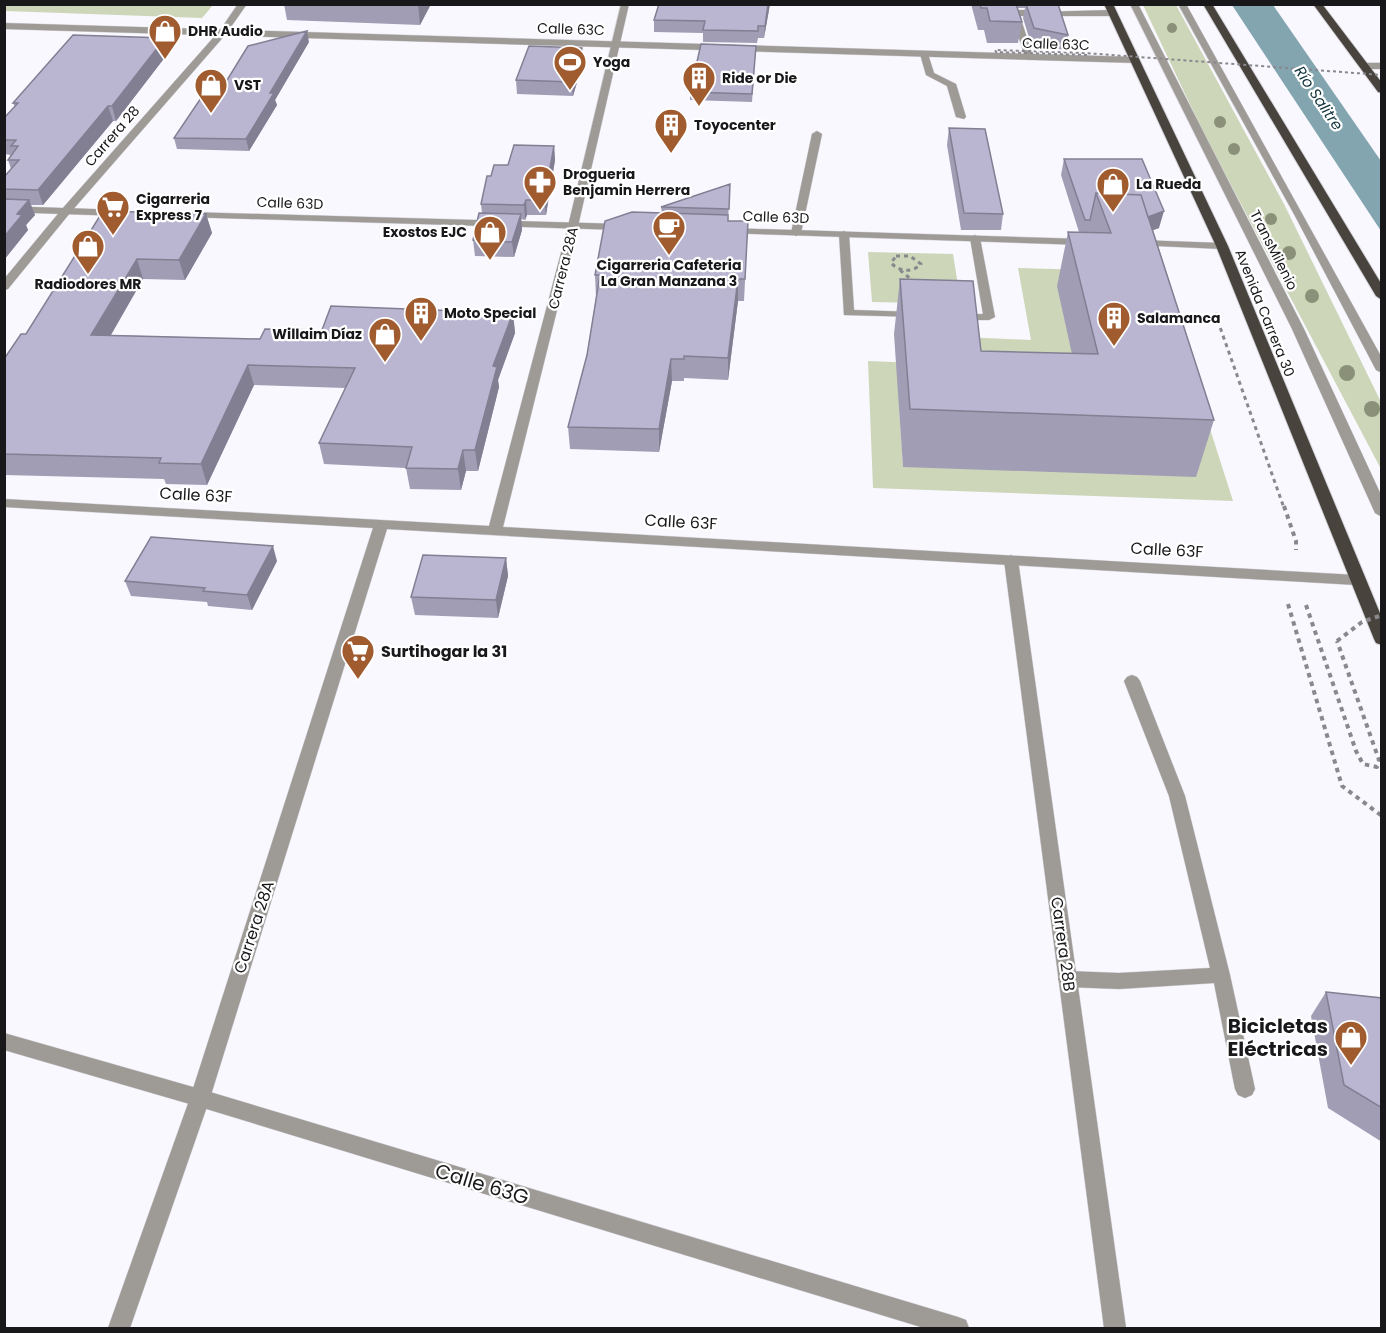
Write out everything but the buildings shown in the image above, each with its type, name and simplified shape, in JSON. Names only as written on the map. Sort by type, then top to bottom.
[{"type":"highway","points":[[1207,4],[1382,296]]},
{"type":"highway","points":[[1317,4],[1382,90]]},
{"type":"highway","name":"Avenida Carrera 30","points":[[1110,9],[1222,246],[1356,580],[1382,639]]},
{"type":"street","name":"Carrera 28","points":[[4,287],[66,211],[223,32],[243,4]]},
{"type":"street","name":"Carrera 28A","points":[[495,530],[573,226],[625,4]]},
{"type":"street","name":"TransMilenio","points":[[1134,4],[1298,329],[1382,513]]},
{"type":"street","points":[[1182,4],[1300,216],[1382,370]]},
{"type":"street","points":[[1029,57],[1015,13],[1032,9],[1088,13],[1110,9]]},
{"type":"street","name":"Calle 63C","points":[[4,26],[1136,60]]},
{"type":"street","points":[[924,54],[930,75],[951,84],[961,117]]},
{"type":"street","points":[[1364,66],[1382,66]]},
{"type":"street","points":[[796,233],[799,209],[817,134]]},
{"type":"street","points":[[4,209],[137,213]]},
{"type":"street","name":"Calle 63D","points":[[172,214],[632,228]]},
{"type":"street","name":"Calle 63D","points":[[714,230],[1092,242]]},
{"type":"street","points":[[844,234],[848,313],[923,316]]},
{"type":"street","points":[[947,316],[989,317],[975,238]]},
{"type":"street","points":[[1127,243],[1222,246]]},
{"type":"street","name":"Calle 63F","points":[[4,503],[1356,580]]},
{"type":"street","name":"Carrera 28A","points":[[119,1329],[200,1098],[382,524]]},
{"type":"street","name":"Carrera 28B","points":[[1011,560],[1115,1329]]},
{"type":"street","points":[[1132,681],[1177,796],[1221,975],[1245,1089]]},
{"type":"street","points":[[1067,979],[1119,981],[1221,975]]},
{"type":"street","name":"Calle 63G","points":[[4,1041],[200,1098],[958,1329]]},
{"type":"path","points":[[1088,13],[1111,59]]},
{"type":"path","points":[[1087,55],[996,52],[995,50],[1097,54],[1382,75]]},
{"type":"path","points":[[900,270],[914,282]]},
{"type":"path","points":[[1215,311],[1296,541],[1296,576],[1288,605],[1342,786],[1382,816]]},
{"type":"path","points":[[1315,630],[1356,751],[1363,764],[1377,766],[1378,760],[1338,641],[1362,622],[1382,615]]},
{"type":"green space","points":[[5,4],[213,5],[202,18],[5,11]]},
{"type":"green space","points":[[1143,5],[1176,5],[1284,204],[1381,402],[1381,469],[1204,134]]},
{"type":"green space","points":[[868,252],[953,254],[961,304],[872,302]]},
{"type":"green space","points":[[1018,268],[1160,272],[1233,501],[873,488],[868,361],[967,365],[964,337],[1031,340]],"holes":[[[899,405],[1084,411],[903,466]]]},
{"type":"water","name":"Río Salitre","points":[[1232,5],[1273,5],[1381,161],[1381,231]]},
{"type":"place","name":"DHR Audio","points":[[165,60]]},
{"type":"place","name":"Yoga","points":[[570,91]]},
{"type":"place","name":"Ride or Die","points":[[699,107]]},
{"type":"place","name":"VST","points":[[211,114]]},
{"type":"place","name":"Toyocenter","points":[[671,154]]},
{"type":"place","name":"Drogueria Benjamin Herrera","points":[[540,211]]},
{"type":"place","name":"La Rueda","points":[[1113,213]]},
{"type":"place","name":"Cigarreria Express 7","points":[[113,236]]},
{"type":"place","name":"Cigarreria Cafeteria La Gran Manzana 3","points":[[669,256]]},
{"type":"place","name":"Exostos EJC","points":[[490,261]]},
{"type":"place","name":"Radiodores MR","points":[[88,275]]},
{"type":"place","name":"Moto Special","points":[[421,342]]},
{"type":"place","name":"Salamanca","points":[[1114,347]]},
{"type":"place","name":"Willaim Díaz","points":[[385,363]]},
{"type":"place","name":"Surtihogar la 31","points":[[358,680]]},
{"type":"place","name":"Bicicletas Eléctricas","points":[[1351,1066]]}]
